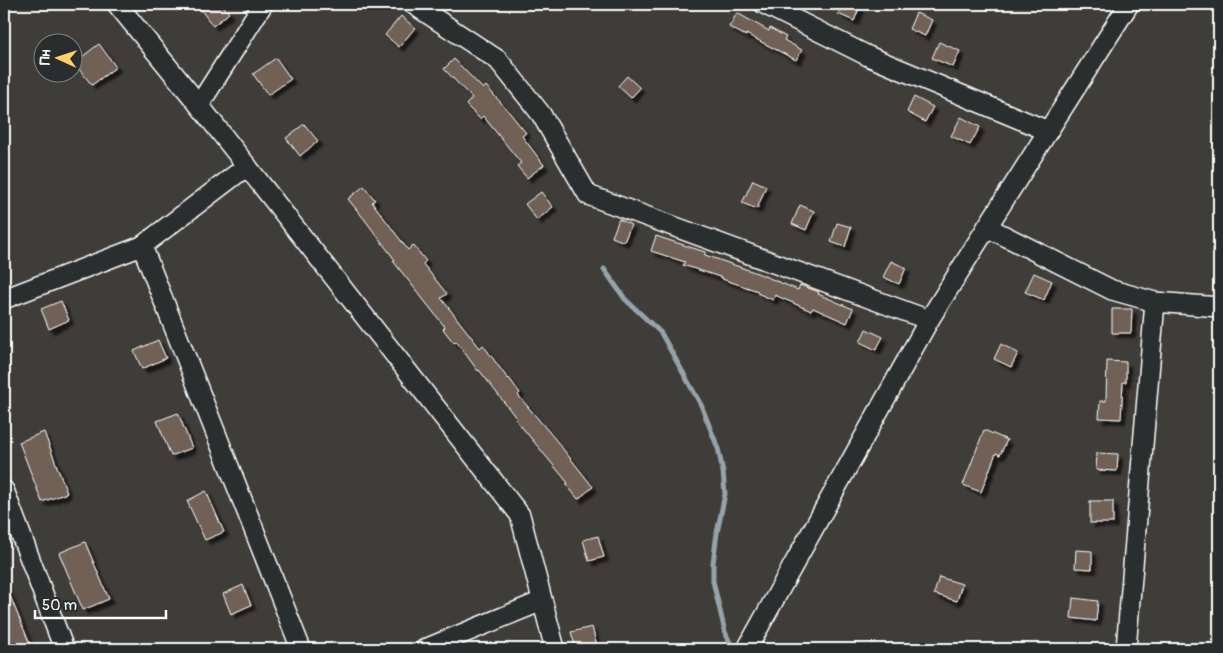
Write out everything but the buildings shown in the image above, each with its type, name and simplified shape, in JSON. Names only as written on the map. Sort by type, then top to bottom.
[{"type":"street","points":[[117,4],[199,105],[520,514],[555,649]]},
{"type":"street","points":[[199,105],[263,4]]},
{"type":"street","points":[[413,4],[498,60],[541,114],[588,195],[929,320]]},
{"type":"street","points":[[764,4],[868,56],[1048,131]]},
{"type":"street","points":[[754,649],[749,645],[929,320],[1129,4]]},
{"type":"street","points":[[4,300],[142,246],[247,166]]},
{"type":"street","points":[[987,227],[1112,290],[1155,302],[1219,307]]},
{"type":"street","points":[[142,246],[301,649]]},
{"type":"street","points":[[1126,649],[1155,302]]},
{"type":"street","points":[[4,490],[64,649]]},
{"type":"street","points":[[425,649],[542,601]]},
{"type":"waterway","points":[[604,269],[625,299],[661,333],[701,405],[718,448],[725,494],[717,533],[713,581],[725,632],[733,649]]}]
